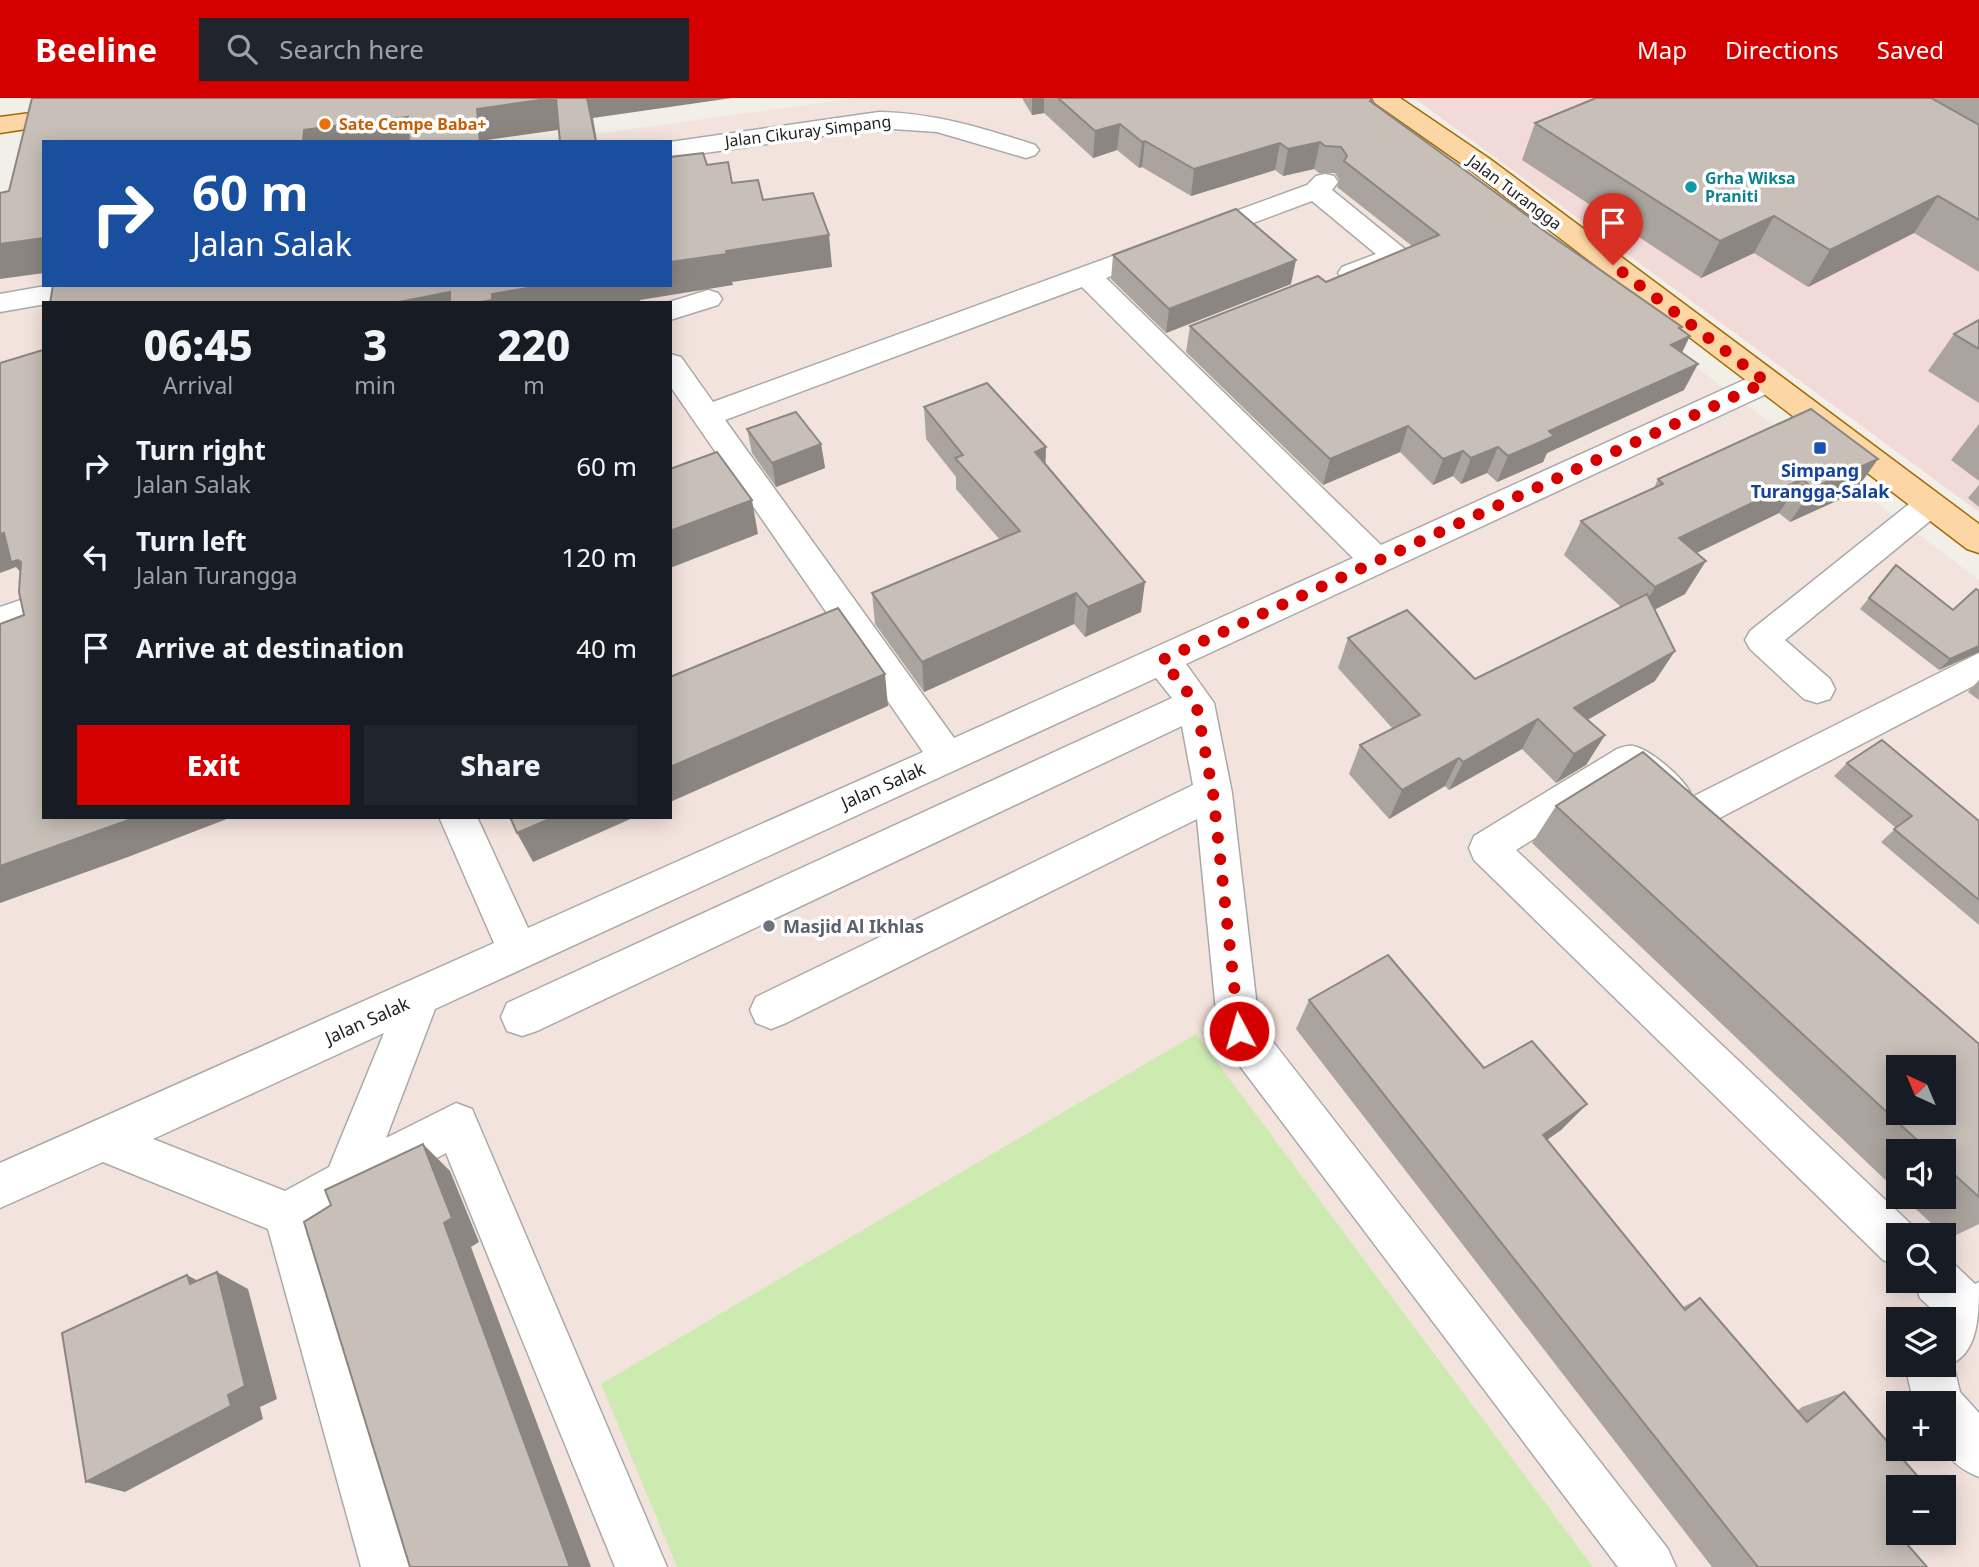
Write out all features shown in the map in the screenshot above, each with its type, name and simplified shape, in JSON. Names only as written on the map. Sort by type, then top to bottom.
[{"type":"main road","name":"Jalan Turangga","points":[[1384,98],[1481,166],[1979,541]]},
{"type":"main road","points":[[0,110],[54,101],[92,105]]},
{"type":"main road","points":[[0,125],[92,105]]},
{"type":"street","name":"Jalan Cikuray Simpang","points":[[672,150],[879,120],[910,119],[944,123],[1026,150]]},
{"type":"street","points":[[708,415],[1320,186],[1396,256],[1322,285]]},
{"type":"street","points":[[1086,275],[1173,344],[1377,561]]},
{"type":"street","points":[[0,303],[92,287]]},
{"type":"street","points":[[672,310],[708,299]]},
{"type":"street","points":[[672,367],[946,756]]},
{"type":"street","name":"Jalan Salak","points":[[0,1186],[1162,660],[1766,382]]},
{"type":"street","points":[[1817,689],[1762,640],[1930,504]]},
{"type":"street","points":[[0,621],[42,606]]},
{"type":"street","points":[[1162,660],[1196,703],[1213,793],[1239,1031],[1650,1567]]},
{"type":"street","points":[[1698,813],[1979,667]]},
{"type":"street","points":[[522,1017],[1196,703]]},
{"type":"street","points":[[1728,840],[1630,760],[1488,848],[1886,1231]]},
{"type":"street","points":[[772,1010],[1213,793]]},
{"type":"street","points":[[459,819],[518,950]]},
{"type":"street","points":[[346,1182],[419,996]]},
{"type":"street","points":[[287,1214],[456,1124],[641,1567]]},
{"type":"street","points":[[103,1140],[287,1214]]},
{"type":"street","points":[[287,1214],[387,1567]]},
{"type":"street","points":[[1956,1424],[1979,1452]]},
{"type":"shaded area","points":[[857,98],[1339,98],[1979,580],[1979,1567],[0,1567],[0,216],[42,210],[42,287],[672,287],[672,140],[552,140]]},
{"type":"shaded area","points":[[1414,98],[1780,98],[1979,207],[1979,512]]},
{"type":"green space","points":[[1196,1034],[1593,1567],[677,1567],[601,1384]]},
{"type":"building","points":[[32,98],[554,98],[477,109],[480,140],[409,140],[408,117],[304,130],[303,140],[42,140],[42,238],[0,244],[0,193],[9,191]]},
{"type":"building","points":[[556,98],[587,98],[596,140],[560,140]]},
{"type":"building","points":[[1058,98],[1372,98],[1370,101],[1536,222],[1533,223],[1682,327],[1679,328],[1690,336],[1671,345],[1698,364],[1549,431],[1554,436],[1508,456],[1498,447],[1471,458],[1463,451],[1443,459],[1408,426],[1330,459],[1190,326],[1318,276],[1326,282],[1439,235],[1344,161],[1347,156],[1341,147],[1325,146],[1320,142],[1288,149],[1280,143],[1194,169],[1145,141],[1142,142],[1120,124],[1095,131]]},
{"type":"building","points":[[1596,98],[1931,98],[1979,125],[1979,220],[1938,196],[1830,250],[1774,216],[1720,241],[1535,123]]},
{"type":"building","points":[[703,153],[707,165],[728,162],[732,183],[758,180],[763,200],[813,193],[829,235],[672,262],[672,157]]},
{"type":"building","points":[[1236,209],[1296,260],[1169,309],[1113,255]]},
{"type":"building","points":[[53,287],[534,287],[492,294],[492,300],[486,301],[450,301],[450,292],[404,301],[50,301]]},
{"type":"building","points":[[1979,320],[1979,349],[1954,334]]},
{"type":"building","points":[[42,350],[42,819],[131,819],[0,866],[0,624],[24,615],[19,592],[21,562],[11,562],[4,533],[0,534],[0,363]]},
{"type":"building","points":[[987,383],[1046,447],[1035,452],[1145,582],[1088,607],[1076,593],[922,662],[872,593],[1020,531],[955,458],[963,455],[924,407]]},
{"type":"building","points":[[1811,409],[1878,459],[1813,488],[1802,479],[1679,538],[1706,561],[1655,587],[1581,521],[1663,484],[1658,479]]},
{"type":"building","points":[[796,412],[821,444],[772,463],[747,429]]},
{"type":"building","points":[[717,452],[752,500],[672,530],[672,468]]},
{"type":"building","points":[[1896,565],[1953,610],[1976,589],[1979,591],[1979,646],[1950,659],[1869,598]]},
{"type":"building","points":[[1647,594],[1675,651],[1574,708],[1605,735],[1574,754],[1538,719],[1463,762],[1459,758],[1402,790],[1360,745],[1420,715],[1348,638],[1407,610],[1475,679]]},
{"type":"building","points":[[838,608],[885,674],[672,766],[672,676]]},
{"type":"building","points":[[1882,740],[1979,821],[1979,900],[1894,829],[1912,816],[1847,763]]},
{"type":"building","points":[[1643,752],[1979,1044],[1979,1197],[1956,1176],[1956,1139],[1916,1139],[1901,1125],[1956,1125],[1956,1055],[1886,1055],[1886,1111],[1556,806]]},
{"type":"building","points":[[511,819],[549,819],[517,833]]},
{"type":"building","points":[[1388,955],[1484,1068],[1532,1041],[1587,1104],[1543,1135],[1685,1310],[1700,1298],[1807,1422],[1844,1392],[1886,1440],[1886,1461],[1904,1461],[1917,1475],[1886,1475],[1886,1545],[1908,1545],[1927,1567],[1758,1567],[1309,1000]]},
{"type":"building","points":[[423,1144],[452,1218],[444,1223],[570,1567],[410,1567],[304,1222],[331,1205],[325,1190]]},
{"type":"building","points":[[217,1272],[245,1386],[228,1395],[231,1406],[86,1482],[62,1333],[187,1275],[190,1284]]},
{"type":"place","name":"Sate Cempe Baba+","points":[[325,124]]},
{"type":"place","name":"Grha Wiksa Praniti","points":[[1691,187]]},
{"type":"place","name":"Simpang Turangga-Salak","points":[[1820,448]]},
{"type":"place","name":"Masjid Al Ikhlas","points":[[769,926]]},
{"type":"route","points":[[1239,1031],[1213,793],[1196,703],[1162,660],[1766,382],[1613,265]]}]
